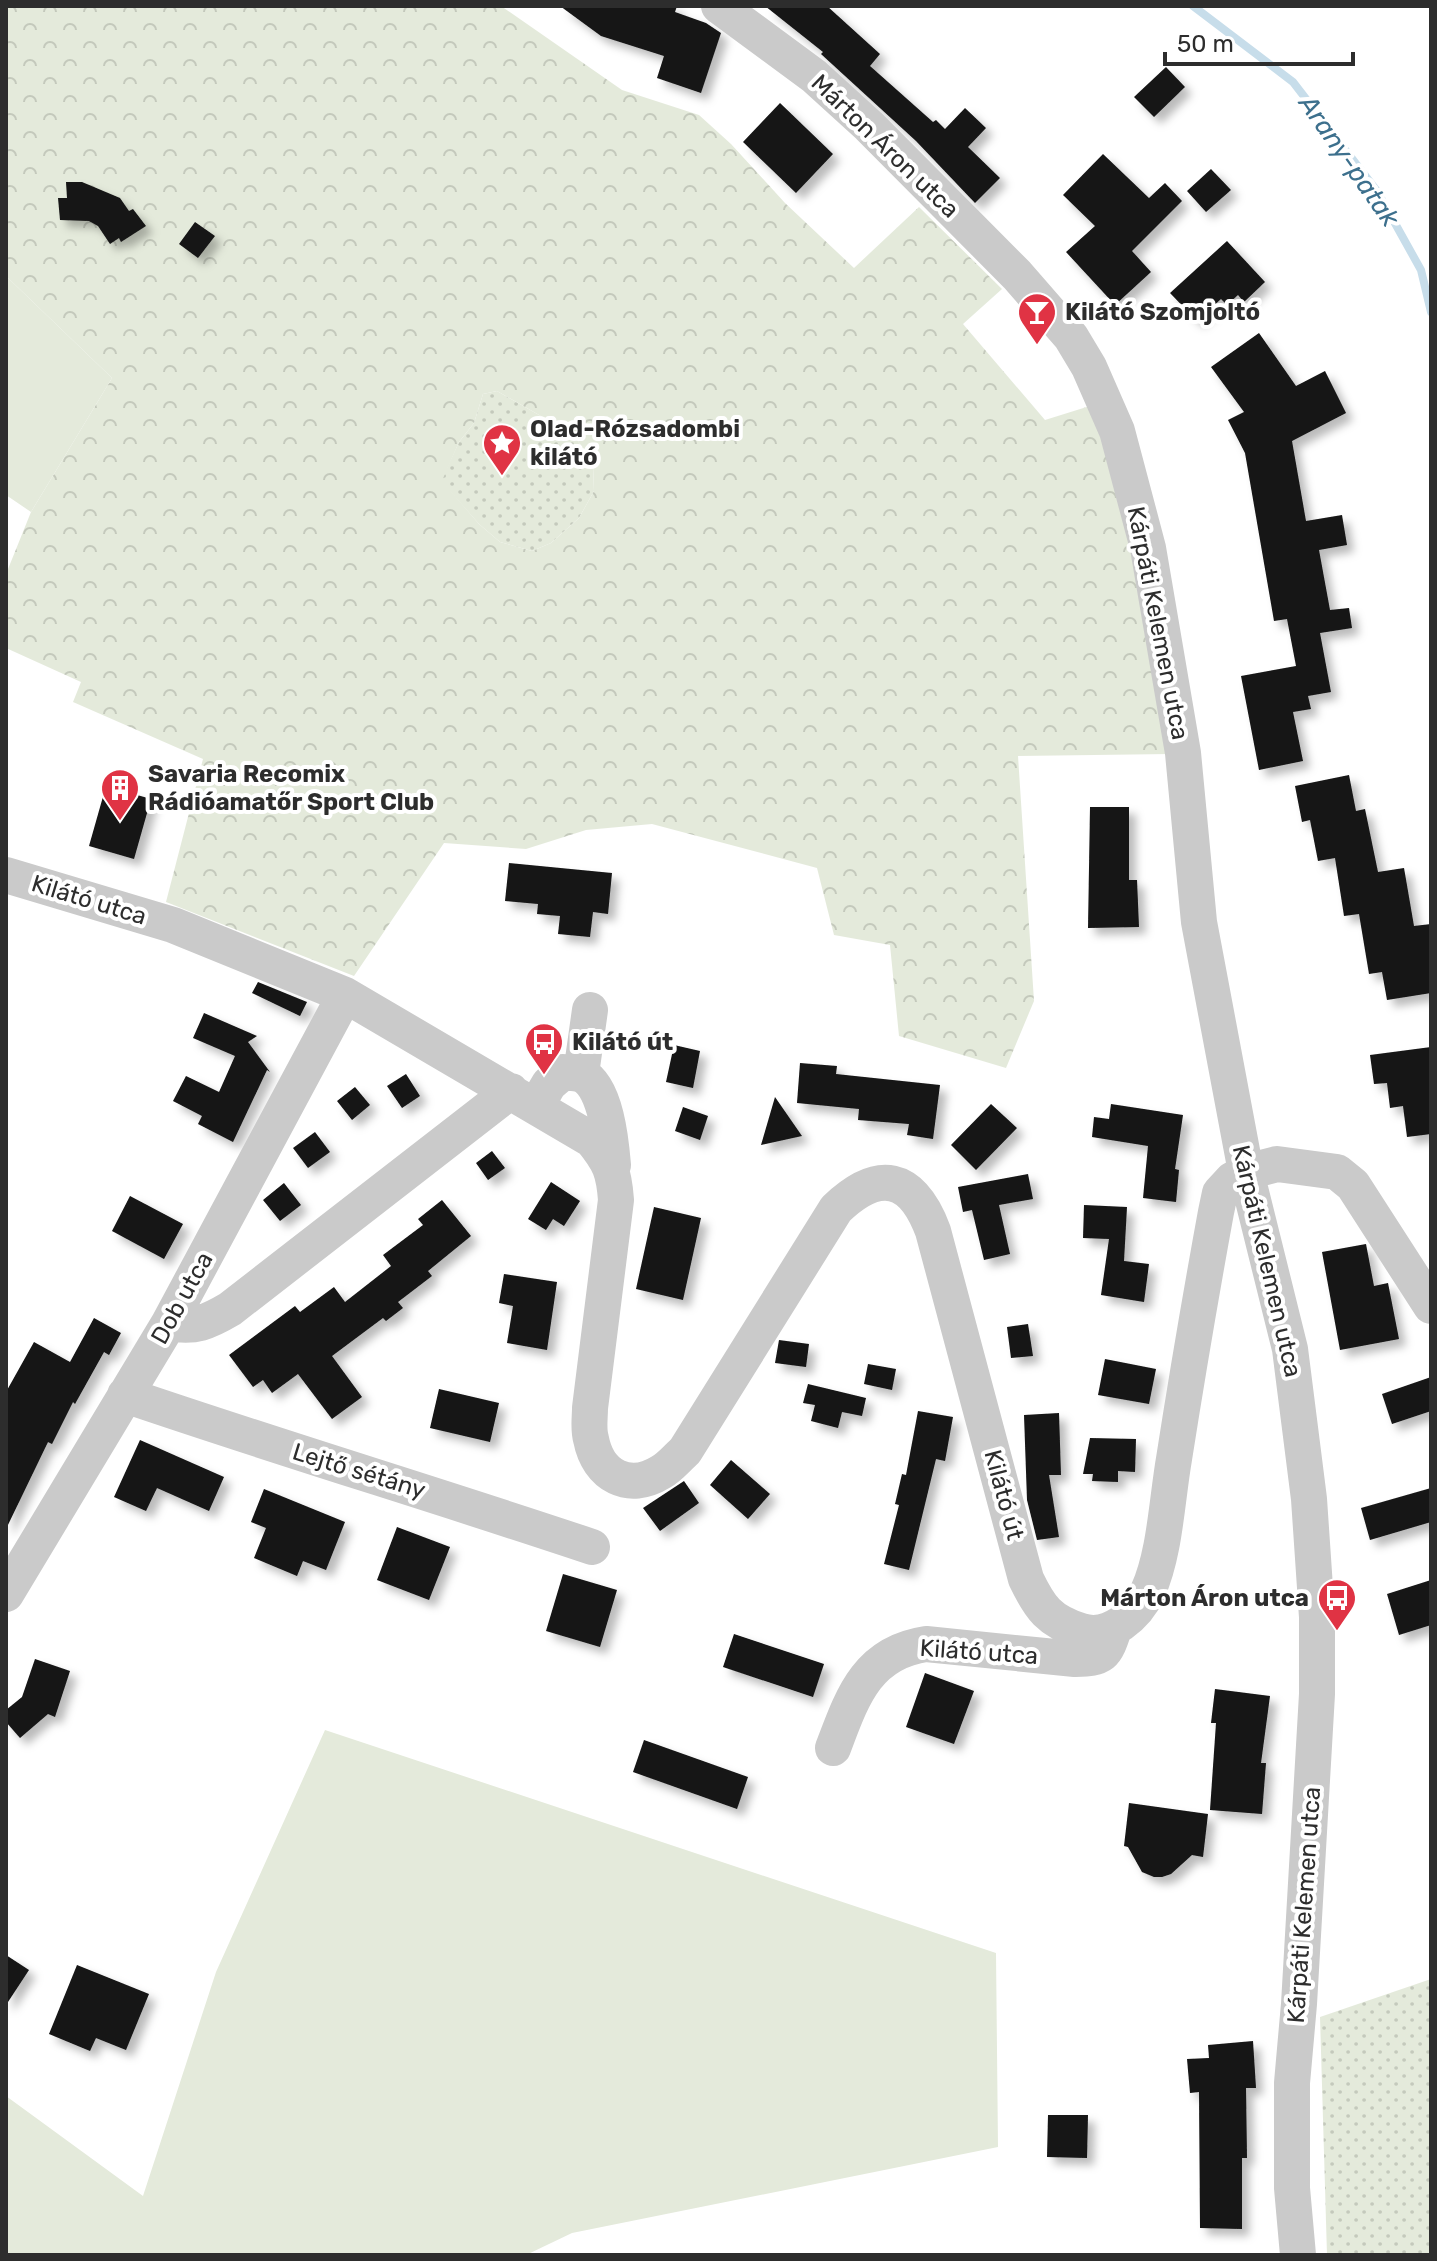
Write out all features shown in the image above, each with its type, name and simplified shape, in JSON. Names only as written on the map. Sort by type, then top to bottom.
[{"type":"street","name":"Márton Áron utca","points":[[719,6],[814,76],[869,126],[1040,299]]},
{"type":"street","name":"Kárpáti Kelemen utca","points":[[1040,299],[1071,337],[1089,367],[1117,431],[1148,548],[1183,753],[1199,922],[1246,1172],[1290,1349],[1301,1422],[1317,1617],[1316,1709],[1292,2083],[1292,2188],[1298,2255]]},
{"type":"street","name":"Kilátó utca","points":[[6,875],[173,925],[345,995]]},
{"type":"street","points":[[345,995],[592,1140],[606,1156],[614,1174]]},
{"type":"street","name":"Dob utca","points":[[6,1594],[169,1323],[345,995]]},
{"type":"street","points":[[169,1323],[187,1326],[204,1324],[230,1309],[563,1072],[581,1074],[590,1010]]},
{"type":"street","name":"Kilátó út","points":[[581,1074],[593,1084],[610,1129],[616,1200],[590,1408],[590,1436],[595,1455],[607,1471],[624,1481],[645,1480],[664,1470],[685,1451],[836,1209],[866,1185],[880,1182],[896,1185],[911,1193],[925,1209],[933,1231],[1026,1579],[1040,1607],[1062,1625],[1087,1633],[1114,1629]]},
{"type":"street","points":[[1114,1629],[1134,1614],[1148,1590],[1159,1553],[1192,1342],[1220,1193],[1232,1180],[1246,1172],[1277,1164],[1337,1172],[1353,1185],[1431,1306]]},
{"type":"street","name":"Lejtő sétány","points":[[125,1395],[592,1547]]},
{"type":"street","name":"Kilátó utca","points":[[833,1748],[858,1687],[887,1660],[909,1647],[926,1644],[1075,1659],[1097,1658],[1107,1651],[1114,1629]]},
{"type":"green space","points":[[6,6],[501,6],[622,90],[699,115],[854,268],[919,207],[1002,289],[963,324],[1045,420],[1093,405],[1137,546],[1170,754],[1018,756],[1034,1001],[1006,1068],[899,1036],[890,945],[834,935],[817,868],[652,824],[586,830],[526,849],[444,843],[354,976],[166,902],[203,759],[73,702],[81,682],[6,648],[6,574],[31,512],[112,378],[6,276]],"holes":[[[497,391],[574,435],[593,464],[594,491],[579,518],[551,543],[532,551],[500,542],[479,524],[442,481],[459,442],[474,423],[483,394]]]},
{"type":"green space","points":[[6,276],[112,378],[31,512],[6,495]]},
{"type":"green space","points":[[497,391],[574,435],[593,464],[594,491],[579,518],[551,543],[532,551],[500,542],[479,524],[441,481],[459,442],[474,423],[483,394]]},
{"type":"green space","points":[[325,1730],[996,1953],[998,2147],[572,2233],[526,2255],[6,2255],[6,2096],[143,2196],[216,1972]]},
{"type":"green space","points":[[1431,1979],[1431,2255],[1327,2255],[1320,2017]]},
{"type":"building","points":[[560,6],[677,6],[675,12],[706,23],[721,33],[701,93],[657,78],[664,56],[601,36]]},
{"type":"building","points":[[765,6],[827,6],[880,54],[870,66],[933,122],[936,120],[945,129],[965,108],[986,128],[968,147],[1000,178],[975,203],[916,141],[821,54],[823,52]]},
{"type":"building","points":[[1166,67],[1185,87],[1154,117],[1134,97]]},
{"type":"building","points":[[780,103],[833,154],[796,193],[743,142]]},
{"type":"building","points":[[1103,154],[1149,198],[1165,183],[1182,201],[1132,251],[1151,272],[1115,305],[1066,252],[1095,226],[1063,195]]},
{"type":"building","points":[[1211,169],[1231,190],[1206,212],[1187,191]]},
{"type":"building","points":[[66,182],[82,182],[120,198],[146,226],[121,242],[119,238],[110,244],[98,226],[89,221],[60,220],[58,198],[67,198]]},
{"type":"building","points":[[195,222],[215,236],[198,258],[179,244]]},
{"type":"building","points":[[1227,241],[1265,282],[1244,302],[1238,295],[1227,305],[1221,299],[1197,321],[1170,293]]},
{"type":"building","points":[[1259,333],[1296,386],[1325,371],[1346,413],[1292,441],[1306,521],[1342,515],[1347,545],[1319,550],[1330,610],[1349,608],[1352,628],[1320,633],[1331,692],[1308,696],[1311,709],[1293,712],[1303,761],[1259,770],[1241,676],[1296,666],[1287,619],[1274,621],[1245,453],[1228,420],[1244,412],[1211,367]]},
{"type":"building","points":[[1349,775],[1356,811],[1365,809],[1378,872],[1404,868],[1414,926],[1431,924],[1431,993],[1387,1000],[1382,972],[1369,974],[1359,914],[1344,916],[1335,858],[1318,861],[1310,820],[1302,822],[1295,786]]},
{"type":"building","name":"Savaria Recomix Rádióamatőr Sport Club","points":[[106,786],[151,799],[134,859],[89,846]]},
{"type":"building","points":[[1090,807],[1129,807],[1129,880],[1137,880],[1139,927],[1088,928]]},
{"type":"building","points":[[509,863],[612,873],[608,914],[593,912],[590,937],[558,934],[560,916],[537,914],[538,904],[505,901]]},
{"type":"building","points":[[258,982],[307,1002],[300,1016],[252,993]]},
{"type":"building","points":[[204,1013],[257,1036],[248,1042],[270,1072],[267,1070],[233,1142],[198,1124],[202,1116],[173,1101],[186,1076],[219,1092],[235,1056],[193,1038]]},
{"type":"building","points":[[674,1045],[700,1051],[693,1088],[666,1082]]},
{"type":"building","points":[[1431,1047],[1431,1134],[1407,1137],[1403,1106],[1390,1108],[1387,1083],[1374,1084],[1370,1055]]},
{"type":"building","points":[[800,1063],[837,1066],[836,1074],[940,1085],[933,1139],[907,1135],[909,1124],[858,1120],[859,1109],[797,1103]]},
{"type":"building","points":[[406,1074],[420,1096],[402,1108],[387,1086]]},
{"type":"building","points":[[355,1087],[370,1105],[352,1120],[337,1101]]},
{"type":"building","points":[[775,1097],[802,1136],[761,1145]]},
{"type":"building","points":[[991,1104],[1017,1128],[976,1170],[951,1145]]},
{"type":"building","points":[[1111,1104],[1183,1115],[1175,1169],[1179,1170],[1176,1202],[1143,1198],[1148,1146],[1092,1137],[1094,1117],[1109,1119]]},
{"type":"building","points":[[683,1107],[708,1116],[700,1140],[675,1131]]},
{"type":"building","points":[[315,1132],[330,1152],[308,1168],[293,1148]]},
{"type":"building","points":[[492,1151],[505,1168],[488,1180],[476,1163]]},
{"type":"building","points":[[1028,1174],[1033,1199],[999,1205],[1010,1254],[984,1260],[972,1210],[963,1212],[958,1187]]},
{"type":"building","points":[[551,1182],[580,1201],[564,1226],[553,1219],[546,1230],[528,1219]]},
{"type":"building","points":[[284,1183],[301,1205],[280,1221],[263,1200]]},
{"type":"building","points":[[130,1196],[183,1224],[164,1259],[112,1231]]},
{"type":"building","points":[[442,1200],[471,1236],[428,1271],[432,1276],[398,1302],[403,1308],[386,1321],[383,1318],[332,1356],[362,1397],[332,1419],[298,1374],[272,1393],[263,1380],[253,1387],[229,1355],[295,1306],[300,1312],[334,1287],[345,1302],[391,1266],[383,1255],[423,1225],[418,1219]]},
{"type":"building","points":[[1084,1205],[1127,1207],[1124,1261],[1149,1264],[1144,1302],[1101,1295],[1109,1239],[1083,1238]]},
{"type":"building","points":[[654,1207],[701,1218],[683,1300],[636,1289]]},
{"type":"building","points":[[1366,1244],[1374,1286],[1388,1283],[1399,1339],[1340,1350],[1322,1252]]},
{"type":"building","points":[[504,1274],[557,1282],[547,1350],[507,1343],[513,1306],[499,1303]]},
{"type":"building","points":[[94,1318],[121,1333],[109,1355],[104,1352],[52,1444],[48,1442],[6,1529],[6,1392],[34,1342],[70,1362]]},
{"type":"building","points":[[1028,1324],[1033,1356],[1011,1358],[1007,1327]]},
{"type":"building","points":[[779,1340],[809,1344],[806,1367],[775,1363]]},
{"type":"building","points":[[1105,1359],[1156,1369],[1149,1404],[1098,1395]]},
{"type":"building","points":[[868,1364],[896,1369],[892,1390],[864,1384]]},
{"type":"building","points":[[1431,1377],[1431,1411],[1392,1424],[1382,1394]]},
{"type":"building","points":[[808,1384],[866,1398],[862,1416],[842,1412],[838,1428],[811,1421],[815,1405],[803,1403]]},
{"type":"building","points":[[439,1389],[499,1403],[490,1442],[430,1428]]},
{"type":"building","points":[[918,1411],[953,1417],[945,1461],[936,1459],[909,1570],[884,1564]]},
{"type":"building","points":[[1059,1413],[1061,1475],[1049,1475],[1059,1537],[1037,1540],[1027,1500],[1024,1415]]},
{"type":"building","points":[[1090,1438],[1136,1439],[1135,1472],[1118,1471],[1118,1482],[1092,1481],[1093,1474],[1083,1474]]},
{"type":"building","points":[[140,1440],[224,1477],[209,1511],[157,1488],[146,1511],[114,1497]]},
{"type":"building","points":[[731,1460],[770,1494],[748,1519],[710,1485]]},
{"type":"building","points":[[684,1481],[699,1503],[660,1531],[643,1508]]},
{"type":"building","points":[[1431,1488],[1431,1522],[1370,1540],[1361,1508]]},
{"type":"building","points":[[264,1489],[345,1522],[326,1570],[303,1561],[297,1576],[254,1558],[266,1528],[251,1522]]},
{"type":"building","points":[[397,1527],[450,1547],[429,1600],[377,1580]]},
{"type":"building","points":[[563,1574],[617,1590],[600,1647],[546,1631]]},
{"type":"building","points":[[1431,1580],[1431,1625],[1399,1635],[1387,1594]]},
{"type":"building","points":[[734,1634],[824,1664],[813,1697],[723,1667]]},
{"type":"building","points":[[35,1659],[70,1671],[55,1717],[48,1714],[20,1738],[6,1722],[6,1710],[22,1697]]},
{"type":"building","points":[[925,1673],[974,1691],[954,1744],[906,1727]]},
{"type":"building","points":[[1215,1689],[1270,1696],[1261,1763],[1266,1763],[1262,1814],[1210,1810],[1216,1723],[1211,1723]]},
{"type":"building","points":[[644,1740],[748,1777],[737,1809],[633,1772]]},
{"type":"building","points":[[1129,1803],[1208,1814],[1203,1857],[1192,1855],[1171,1874],[1162,1877],[1142,1872],[1128,1847],[1124,1846]]},
{"type":"building","points":[[6,1955],[29,1970],[6,2005]]},
{"type":"building","points":[[77,1965],[149,1994],[126,2050],[96,2038],[90,2051],[49,2034]]},
{"type":"building","points":[[1253,2041],[1256,2088],[1246,2088],[1247,2158],[1242,2158],[1242,2229],[1200,2228],[1199,2092],[1190,2093],[1187,2059],[1209,2058],[1208,2045]]},
{"type":"building","points":[[1048,2115],[1088,2115],[1087,2158],[1047,2157]]},
{"type":"waterway","name":"Arany-patak","points":[[1193,6],[1293,82],[1377,191],[1421,270],[1431,312]]},
{"type":"place","name":"Kilátó Szomjoltó","points":[[1037,346]]},
{"type":"place","name":"Olad-Rózsadombi kilátó","points":[[502,477]]},
{"type":"place","name":"Savaria Recomix Rádióamatőr Sport Club","points":[[120,822]]},
{"type":"place","name":"Kilátó út","points":[[544,1076]]},
{"type":"place","name":"Márton Áron utca","points":[[1337,1632]]}]
